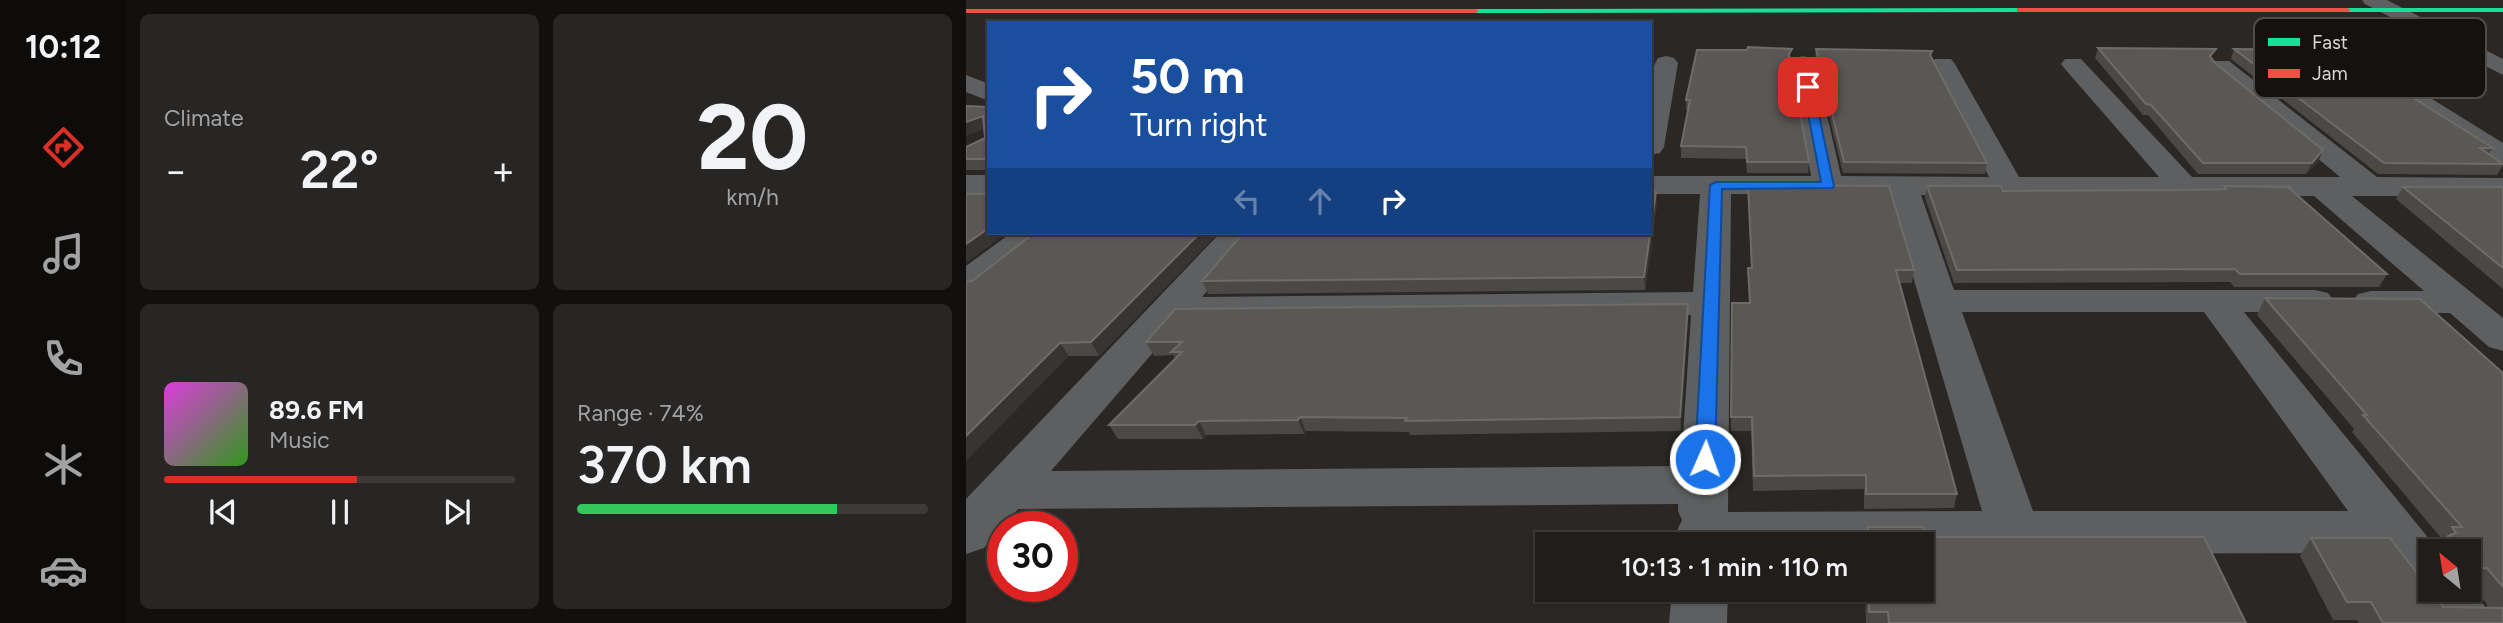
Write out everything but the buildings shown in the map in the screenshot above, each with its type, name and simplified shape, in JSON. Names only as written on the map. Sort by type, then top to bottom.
[{"type":"street","points":[[966,1],[2467,0]]},
{"type":"street","points":[[2372,1],[2403,18]]},
{"type":"street","points":[[966,10],[2503,10]]},
{"type":"street","points":[[2486,60],[2503,68]]},
{"type":"street","points":[[1652,136],[1666,63]]},
{"type":"street","points":[[1803,63],[1828,186]]},
{"type":"street","points":[[1943,64],[2009,186]]},
{"type":"street","points":[[2073,64],[2183,186]]},
{"type":"street","points":[[2221,66],[2254,93]]},
{"type":"street","points":[[966,82],[985,107]]},
{"type":"street","points":[[2260,98],[2370,187]]},
{"type":"street","points":[[2413,98],[2503,155]]},
{"type":"street","points":[[966,184],[987,184]]},
{"type":"street","points":[[1652,185],[2503,187]]},
{"type":"street","points":[[1702,532],[1716,185]]},
{"type":"street","points":[[1902,186],[2014,532]]},
{"type":"street","points":[[2322,187],[2503,338]]},
{"type":"street","points":[[966,284],[1029,235]]},
{"type":"street","points":[[966,533],[1237,235]]},
{"type":"street","points":[[1939,301],[2459,302]]},
{"type":"street","points":[[2215,301],[2418,564]]},
{"type":"street","points":[[1170,309],[1711,303]]},
{"type":"street","points":[[1005,490],[1704,485]]},
{"type":"street","points":[[1934,534],[2392,531]]},
{"type":"street","points":[[1698,623],[1699,602]]},
{"type":"street","points":[[2447,602],[2464,623]]},
{"type":"traffic: fast","points":[[1475,11],[2020,10]]},
{"type":"traffic: fast","points":[[2347,10],[2503,10]]},
{"type":"traffic: jam","points":[[2020,10],[2347,10]]},
{"type":"traffic: jam","points":[[966,11],[1475,11]]},
{"type":"route","points":[[1705,459],[1716,185],[1828,186],[1808,87]]}]
